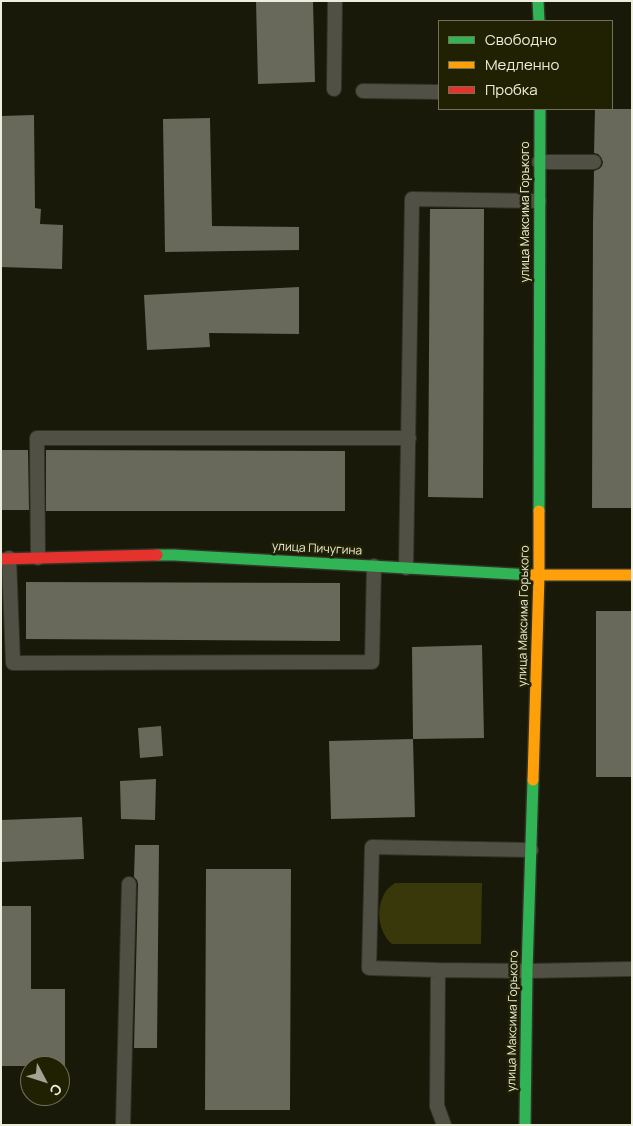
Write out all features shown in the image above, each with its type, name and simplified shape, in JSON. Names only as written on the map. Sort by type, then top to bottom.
[{"type":"street","points":[[538,1],[539,20]]},
{"type":"street","name":"улица Максима Горького","points":[[525,1125],[539,575],[540,110]]},
{"type":"street","name":"улица Пичугина","points":[[5,558],[174,555],[539,575],[632,575]]},
{"type":"lane","points":[[334,89],[335,1]]},
{"type":"lane","points":[[363,92],[438,92]]},
{"type":"lane","points":[[539,162],[594,162]]},
{"type":"lane","points":[[406,568],[412,199],[539,201]]},
{"type":"lane","points":[[38,558],[36,438],[409,438]]},
{"type":"lane","points":[[5,558],[13,663],[372,662],[374,566]]},
{"type":"lane","points":[[531,850],[372,847],[369,968],[528,971],[629,969]]},
{"type":"lane","points":[[124,1125],[130,884]]},
{"type":"lane","points":[[438,970],[437,1106],[444,1125]]},
{"type":"shaded area","points":[[395,883],[482,883],[481,944],[392,944],[387,939],[381,926],[379,912],[380,904],[386,891]]},
{"type":"building","points":[[256,1],[313,1],[315,82],[258,84]]},
{"type":"building","points":[[632,109],[632,508],[592,508],[594,171],[602,166],[603,162],[598,154],[594,153],[595,110]]},
{"type":"building","points":[[34,115],[35,208],[41,209],[40,224],[63,225],[62,269],[1,267],[1,116]]},
{"type":"building","points":[[210,118],[212,226],[299,227],[299,250],[165,252],[163,119]]},
{"type":"building","points":[[430,209],[484,209],[483,498],[428,497]]},
{"type":"building","points":[[299,287],[299,334],[209,333],[210,347],[147,350],[144,295]]},
{"type":"building","points":[[1,450],[28,450],[29,510],[1,510]]},
{"type":"building","points":[[46,450],[345,451],[345,511],[46,511]]},
{"type":"building","points":[[26,582],[340,583],[340,641],[26,639]]},
{"type":"building","points":[[596,611],[632,611],[632,777],[596,777]]},
{"type":"building","points":[[482,645],[484,738],[413,739],[412,647]]},
{"type":"building","points":[[161,726],[163,756],[140,758],[138,728]]},
{"type":"building","points":[[413,739],[415,817],[331,819],[329,741]]},
{"type":"building","points":[[156,779],[155,820],[121,819],[120,781]]},
{"type":"building","points":[[82,817],[84,859],[1,862],[1,820]]},
{"type":"building","points":[[135,845],[159,845],[157,1048],[134,1048],[138,884],[134,877]]},
{"type":"building","points":[[206,869],[291,869],[290,1110],[205,1110]]},
{"type":"building","points":[[1,906],[31,906],[31,989],[65,989],[65,1056],[20,1056],[20,1066],[1,1066]]},
{"type":"traffic: fast","points":[[538,1],[539,20]]},
{"type":"traffic: fast","points":[[539,511],[540,110]]},
{"type":"traffic: fast","points":[[157,555],[532,575]]},
{"type":"traffic: fast","points":[[525,1125],[527,971],[533,780]]},
{"type":"traffic: slow","points":[[533,780],[539,511]]},
{"type":"traffic: slow","points":[[532,575],[632,575]]},
{"type":"traffic: jam","points":[[1,559],[157,555]]}]
